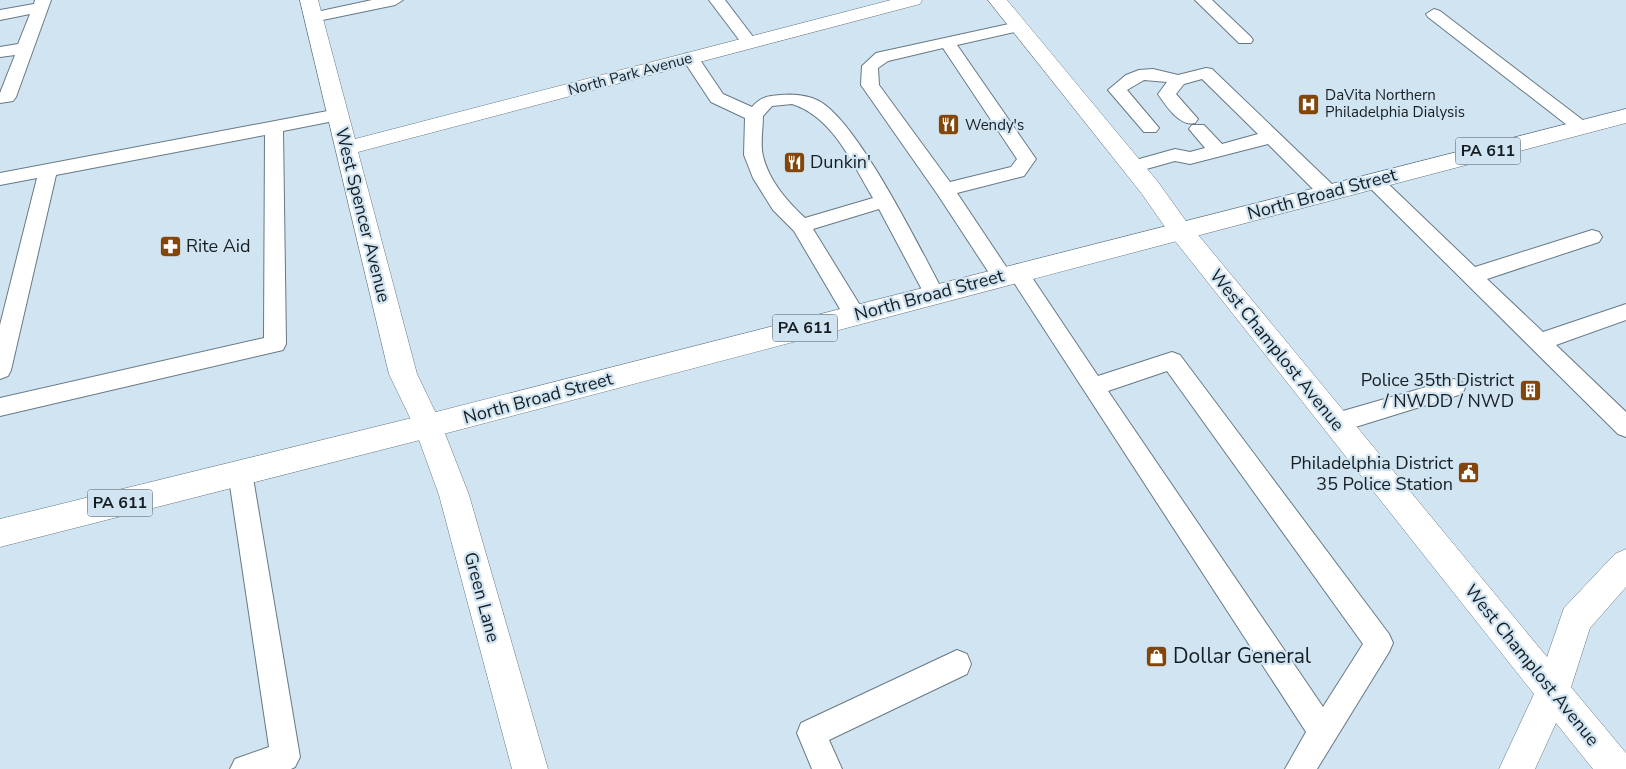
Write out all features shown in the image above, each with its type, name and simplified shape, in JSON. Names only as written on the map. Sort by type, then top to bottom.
[{"type":"street","name":"North Park Avenue","points":[[346,148],[913,0]]},
{"type":"street","name":"West Champlost Avenue","points":[[997,0],[1132,167],[1181,231],[1616,769]]},
{"type":"street","name":"West Spencer Avenue","points":[[311,9],[403,374],[428,426]]},
{"type":"street","name":"North Broad Street","points":[[0,533],[428,426],[1626,116]]},
{"type":"street","name":"Green Lane","points":[[428,426],[454,495],[530,769]]},
{"type":"street","points":[[1517,769],[1553,691],[1576,619],[1626,564]]},
{"type":"lane","points":[[311,9],[395,0]]},
{"type":"lane","points":[[717,0],[749,42]]},
{"type":"lane","points":[[1203,0],[1245,40]]},
{"type":"lane","points":[[0,15],[41,4]]},
{"type":"lane","points":[[0,98],[7,97],[41,4]]},
{"type":"lane","points":[[1434,14],[1582,128]]},
{"type":"lane","points":[[1018,27],[882,57],[870,66],[870,85],[945,190],[1093,387],[1323,732]]},
{"type":"lane","points":[[945,190],[1016,172],[1027,159],[947,42]]},
{"type":"lane","points":[[0,52],[25,48]]},
{"type":"lane","points":[[690,58],[717,98],[754,115]]},
{"type":"lane","points":[[1174,155],[1117,90],[1128,79],[1154,72],[1178,80],[1206,73],[1328,192]]},
{"type":"lane","points":[[1178,80],[1167,94],[1218,151]]},
{"type":"lane","points":[[855,315],[802,226],[780,205],[762,178],[753,155],[754,115],[767,101],[793,99],[814,105],[844,134],[884,201],[935,295]]},
{"type":"lane","points":[[0,179],[338,115]]},
{"type":"lane","points":[[0,408],[274,344],[274,126]]},
{"type":"lane","points":[[1132,167],[1174,155],[1190,158],[1271,137]]},
{"type":"lane","points":[[0,370],[48,170]]},
{"type":"lane","points":[[1374,181],[1626,427]]},
{"type":"lane","points":[[802,226],[884,201]]},
{"type":"lane","points":[[1471,276],[1592,237]]},
{"type":"lane","points":[[1539,342],[1626,312]]},
{"type":"lane","points":[[1093,387],[1172,361],[1379,643],[1300,769]]},
{"type":"lane","points":[[1336,423],[1454,388]]},
{"type":"lane","points":[[240,472],[284,757],[245,769]]},
{"type":"lane","points":[[827,769],[811,733],[957,664]]},
{"type":"place","name":"DaVita Northern Philadelphia Dialysis","points":[[1309,104]]},
{"type":"place","name":"Wendy's","points":[[949,125]]},
{"type":"place","name":"Dunkin'","points":[[794,162]]},
{"type":"place","name":"Rite Aid","points":[[170,246]]},
{"type":"place","name":"Police 35th District / NWDD / NWD","points":[[1530,390]]},
{"type":"place","name":"Philadelphia District 35 Police Station","points":[[1469,473]]},
{"type":"place","name":"Dollar General","points":[[1157,656]]}]
